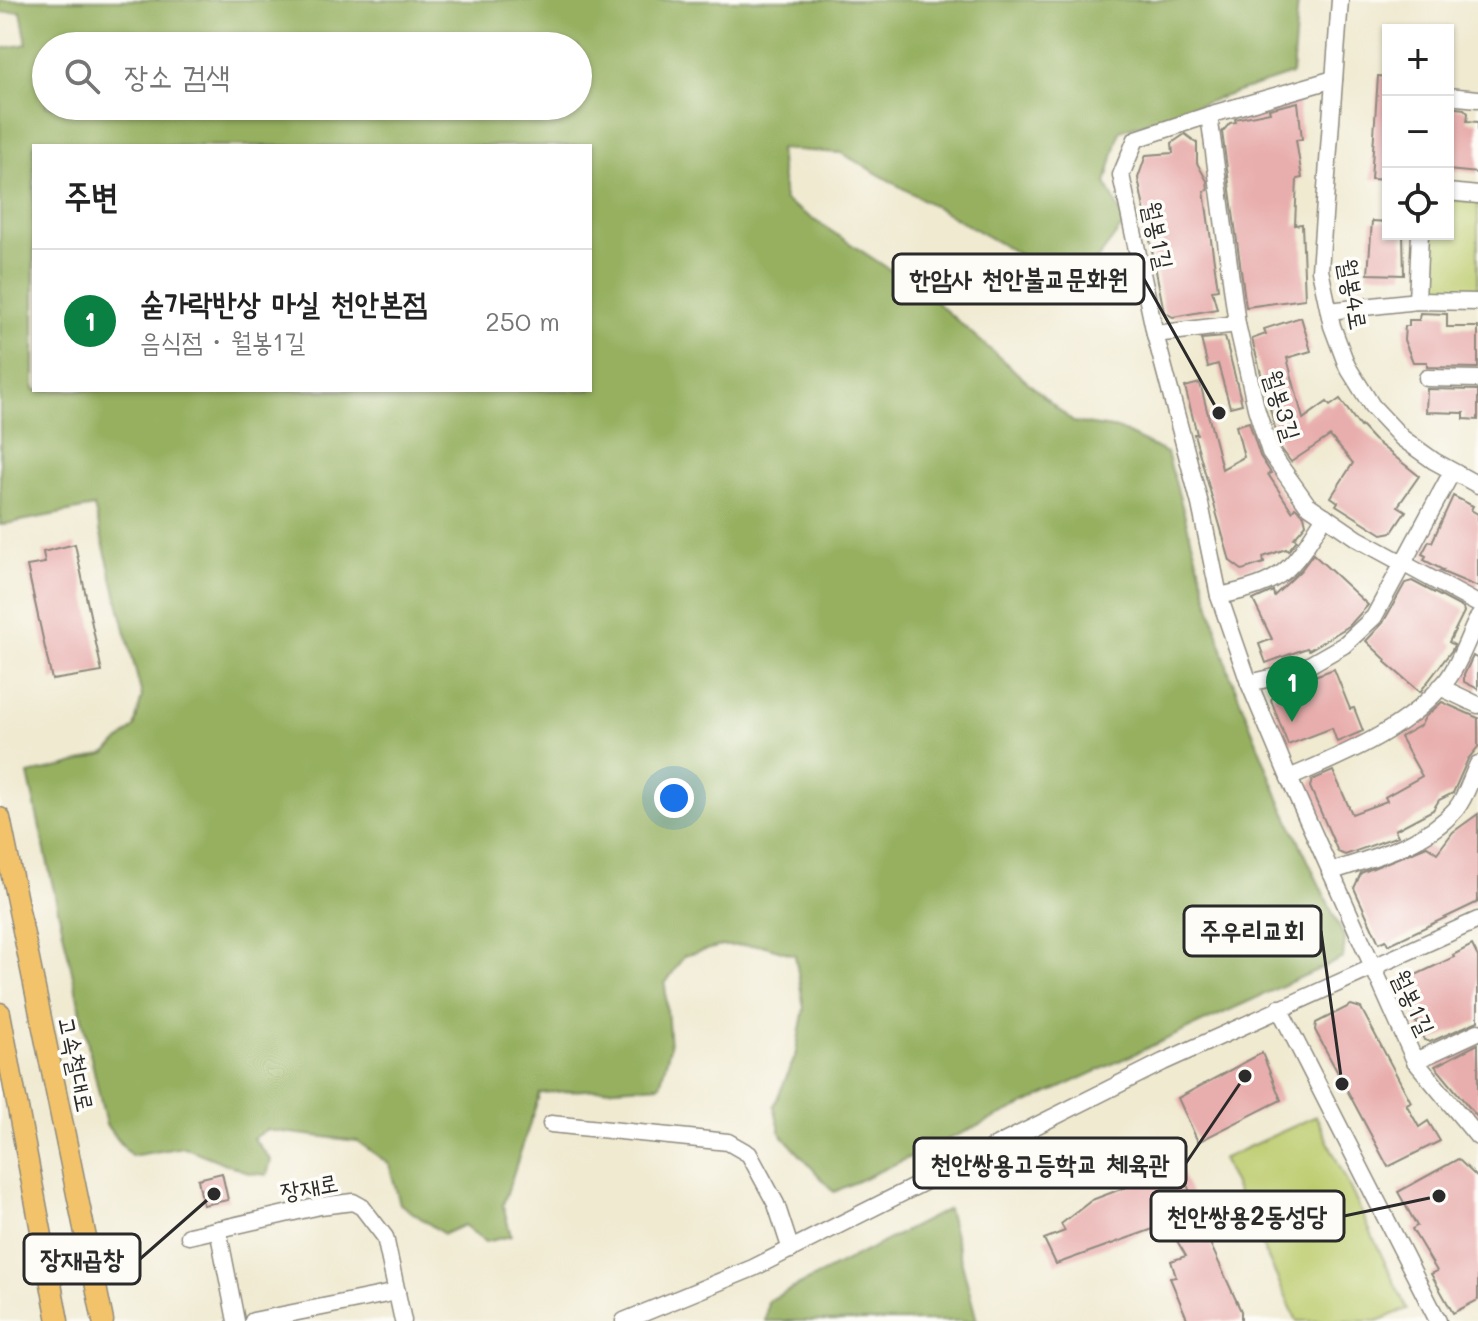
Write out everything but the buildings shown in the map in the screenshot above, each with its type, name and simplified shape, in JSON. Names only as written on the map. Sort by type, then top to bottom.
[{"type":"main road","name":"고속철대로","points":[[0,818],[103,1321]]},
{"type":"main road","points":[[0,1013],[58,1321]]},
{"type":"street","name":"월봉4로","points":[[1340,0],[1320,270],[1329,311],[1347,366],[1372,406],[1402,438],[1452,472],[1478,485]]},
{"type":"street","name":"월봉1길","points":[[1334,79],[1136,139],[1121,175],[1155,334],[1200,504],[1219,596],[1249,683],[1415,1061],[1478,1137]]},
{"type":"street","points":[[1454,97],[1478,99]]},
{"type":"street","name":"월봉3길","points":[[1209,115],[1237,324],[1256,408],[1270,452],[1307,504],[1358,539],[1478,604]]},
{"type":"street","points":[[1454,193],[1478,195]]},
{"type":"street","points":[[1417,301],[1420,240]]},
{"type":"street","points":[[1329,311],[1417,301],[1478,302]]},
{"type":"street","points":[[1155,334],[1237,324]]},
{"type":"street","points":[[1427,378],[1478,379]]},
{"type":"street","points":[[1249,683],[1297,672],[1344,645],[1374,617],[1452,472]]},
{"type":"street","points":[[1219,596],[1259,587],[1285,573],[1325,516]]},
{"type":"street","points":[[1289,778],[1372,742],[1415,710],[1448,678],[1478,618]]},
{"type":"street","points":[[1440,687],[1478,705]]},
{"type":"street","points":[[1330,872],[1432,831],[1458,807],[1478,764]]},
{"type":"street","points":[[624,1321],[791,1250],[1163,1062],[1478,920]]},
{"type":"street","points":[[1279,1008],[1438,1321]]},
{"type":"street","points":[[1415,1061],[1478,1032]]},
{"type":"street","points":[[551,1124],[728,1142],[749,1154],[776,1204],[791,1250]]},
{"type":"street","name":"장재로","points":[[189,1236],[320,1206],[353,1202],[362,1207],[385,1237],[403,1321]]},
{"type":"street","points":[[218,1229],[236,1321]]},
{"type":"street","points":[[253,1321],[397,1292]]},
{"type":"green space","points":[[0,0],[1298,0],[1292,74],[1120,131],[1106,183],[1125,223],[1076,287],[841,153],[779,149],[784,200],[927,294],[1073,422],[1118,429],[1167,453],[1228,669],[1280,801],[1345,939],[1343,958],[834,1192],[781,1134],[774,1106],[795,1057],[804,1008],[795,955],[762,945],[721,946],[684,956],[665,984],[670,1047],[660,1085],[540,1093],[503,1205],[511,1236],[485,1242],[464,1225],[444,1234],[400,1204],[389,1164],[357,1141],[266,1130],[253,1138],[271,1160],[267,1175],[249,1173],[184,1147],[131,1156],[106,1125],[28,774],[106,753],[134,728],[142,696],[94,507],[0,525],[0,49],[27,44],[21,11],[0,13]]},
{"type":"green space","points":[[1454,200],[1478,202],[1478,292],[1433,293],[1425,285],[1428,240],[1454,240]]},
{"type":"green space","points":[[1316,1116],[1407,1309],[1377,1321],[1297,1321],[1222,1159]]},
{"type":"green space","points":[[948,1209],[977,1321],[765,1321],[768,1301]]},
{"type":"place","name":"한암사 천안불교문화원","points":[[1219,413]]},
{"type":"place","name":"숟가락반상 마실 천안본점","points":[[1292,722]]},
{"type":"place","name":"천안쌍용고등학교 체육관","points":[[1245,1076]]},
{"type":"place","name":"주우리교회","points":[[1342,1084]]},
{"type":"place","name":"장재곱창","points":[[214,1194]]},
{"type":"place","name":"천안쌍용2동성당","points":[[1439,1196]]}]
